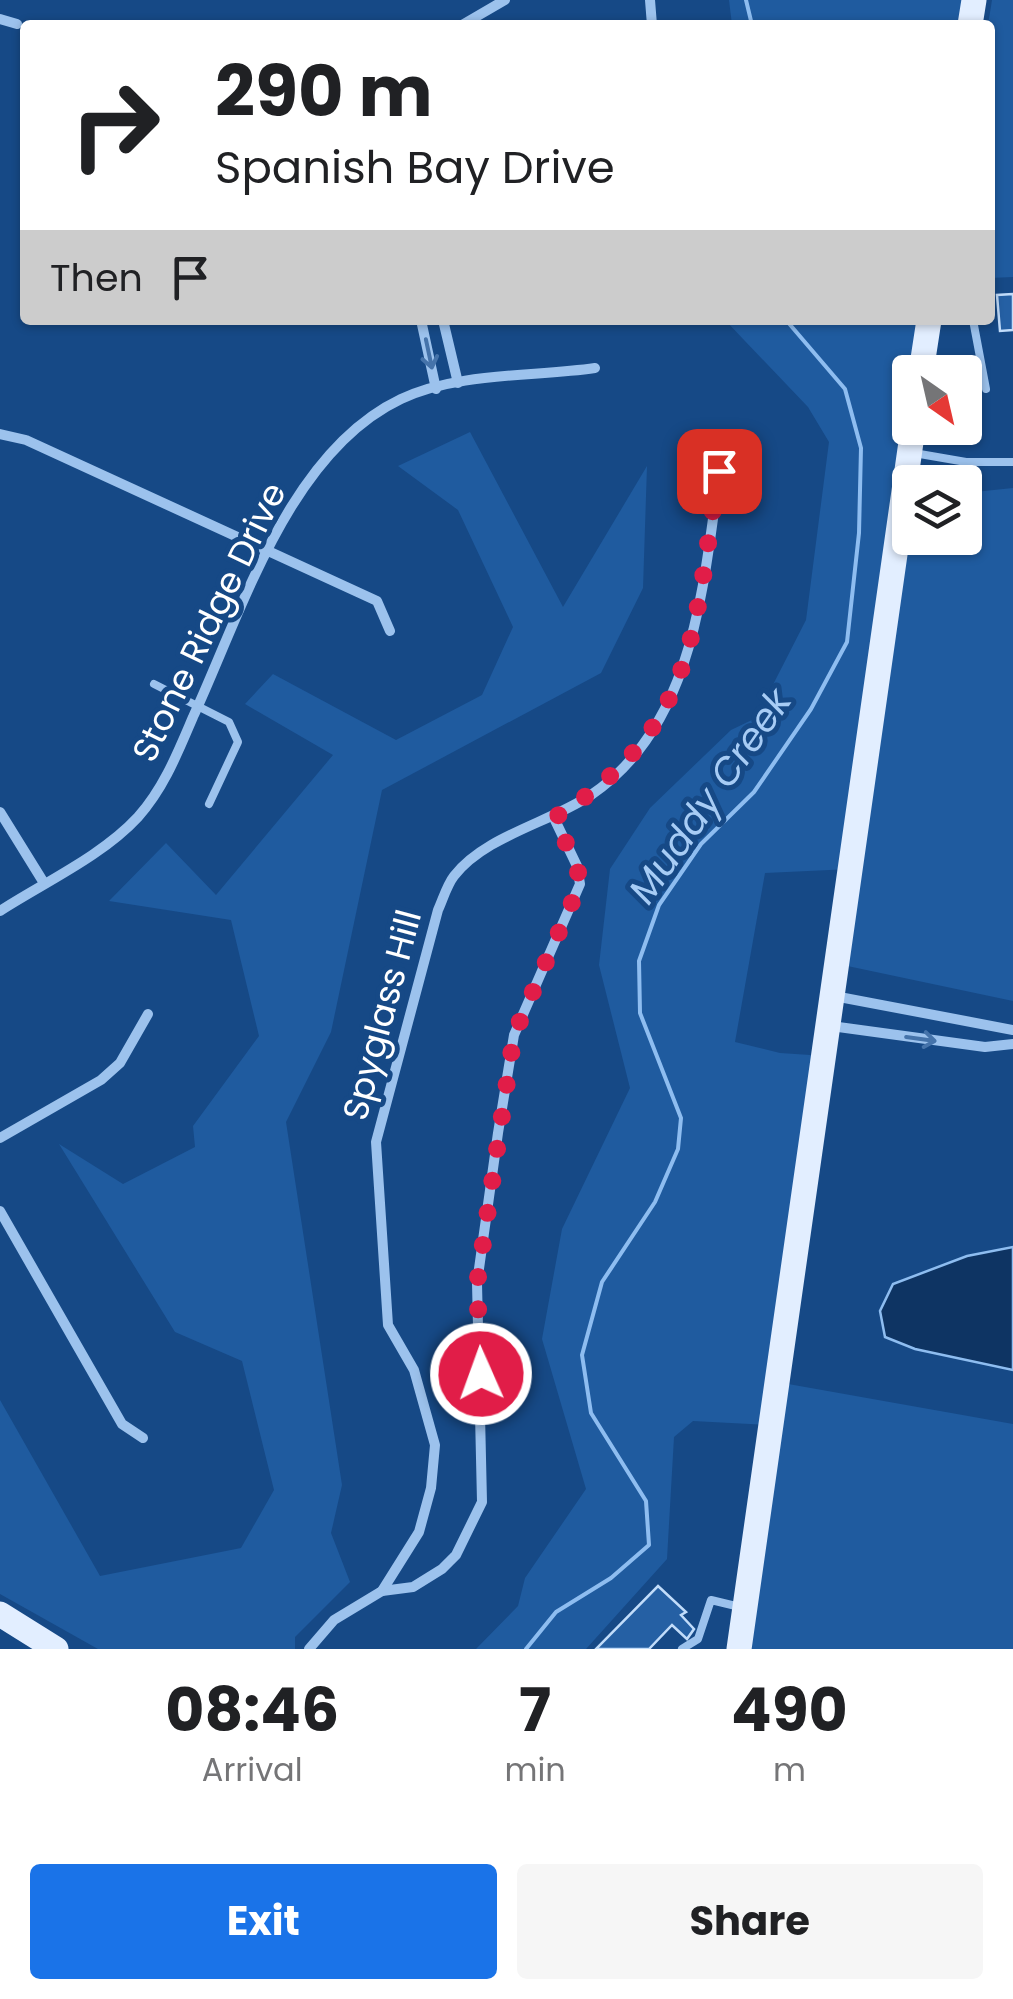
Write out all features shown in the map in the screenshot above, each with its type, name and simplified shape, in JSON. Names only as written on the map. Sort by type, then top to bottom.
[{"type":"main road","points":[[923,355],[927,325]]},
{"type":"main road","points":[[739,1649],[911,445]]},
{"type":"main road","points":[[0,1614],[56,1649]]},
{"type":"street","points":[[470,20],[504,0]]},
{"type":"street","points":[[0,18],[17,24]]},
{"type":"street","points":[[422,325],[436,389]]},
{"type":"street","points":[[445,325],[458,383]]},
{"type":"street","name":"Stone Ridge Drive","points":[[0,911],[110,841],[138,816],[166,776],[269,550],[316,466],[358,424],[403,398],[458,383],[595,368]]},
{"type":"street","points":[[0,434],[26,440],[377,601],[390,631]]},
{"type":"street","name":"Spyglass Hill","points":[[310,1649],[334,1620],[382,1591],[419,1532],[431,1488],[435,1445],[414,1370],[388,1325],[376,1142],[438,910],[453,876],[480,852],[554,818],[622,770],[649,738],[678,684],[688,654],[725,435]]},
{"type":"street","points":[[0,812],[44,882]]},
{"type":"street","points":[[382,1591],[413,1587],[442,1569],[456,1554],[482,1502],[477,1284],[498,1133],[514,1035],[580,884],[577,866],[554,818]]},
{"type":"street","points":[[834,996],[1013,1030]]},
{"type":"street","points":[[0,1138],[101,1080],[120,1064],[148,1014]]},
{"type":"street","points":[[830,1026],[984,1047],[1013,1044]]},
{"type":"street","points":[[0,1211],[122,1424],[143,1438]]},
{"type":"lane","points":[[974,325],[986,389]]},
{"type":"lane","points":[[924,445],[966,462],[1013,462]]},
{"type":"lane","points":[[154,684],[229,722],[238,742],[209,804]]},
{"type":"lane","points":[[682,1649],[698,1639],[711,1600],[745,1608]]},
{"type":"shaded area","points":[[729,0],[974,0],[971,20],[731,20]]},
{"type":"shaded area","points":[[992,0],[1013,0],[1013,277],[995,278],[995,20],[989,20]]},
{"type":"shaded area","points":[[730,325],[927,325],[916,355],[892,355],[892,445],[910,445],[910,465],[892,465],[892,555],[982,555],[982,491],[1013,488],[1013,1001],[838,964],[851,869],[765,873],[735,1042],[780,1053],[825,1056],[777,1382],[1013,1424],[1013,1649],[739,1649],[770,1425],[693,1421],[674,1437],[667,1559],[586,1649],[476,1649],[518,1606],[525,1578],[586,1489],[542,1339],[562,1229],[630,1088],[599,965],[610,869],[650,808],[731,730],[756,718],[806,620],[829,442],[808,407]]},
{"type":"shaded area","points":[[470,432],[563,607],[647,466],[643,588],[601,673],[382,790],[331,1032],[286,1122],[342,1485],[331,1533],[350,1582],[295,1637],[295,1649],[98,1649],[0,1594],[0,1400],[100,1576],[241,1548],[274,1490],[242,1361],[175,1332],[59,1144],[123,1184],[195,1147],[193,1126],[259,1036],[231,920],[109,901],[166,843],[216,895],[333,755],[245,704],[273,674],[396,740],[482,695],[513,627],[458,510],[398,466]]},
{"type":"shaded area","points":[[1013,1247],[1013,1370],[915,1349],[885,1337],[880,1311],[893,1284],[967,1256]]},
{"type":"building","points":[[1013,294],[1013,330],[1000,331],[997,295]]},
{"type":"building","points":[[658,1586],[686,1612],[681,1615],[694,1629],[687,1639],[672,1625],[649,1649],[596,1649]]},
{"type":"waterway","name":"Muddy Creek","points":[[746,0],[751,20]]},
{"type":"waterway","name":"Muddy Creek","points":[[526,1649],[556,1612],[611,1578],[649,1545],[646,1501],[591,1413],[582,1355],[602,1282],[655,1202],[678,1149],[681,1118],[640,1013],[639,961],[659,905],[701,844],[754,792],[811,709],[847,642],[859,533],[861,448],[845,389],[790,325]]},
{"type":"route","points":[[481,1374],[477,1284],[514,1035],[580,884],[577,866],[554,818],[622,770],[649,738],[678,684],[688,654],[719,471]]}]
